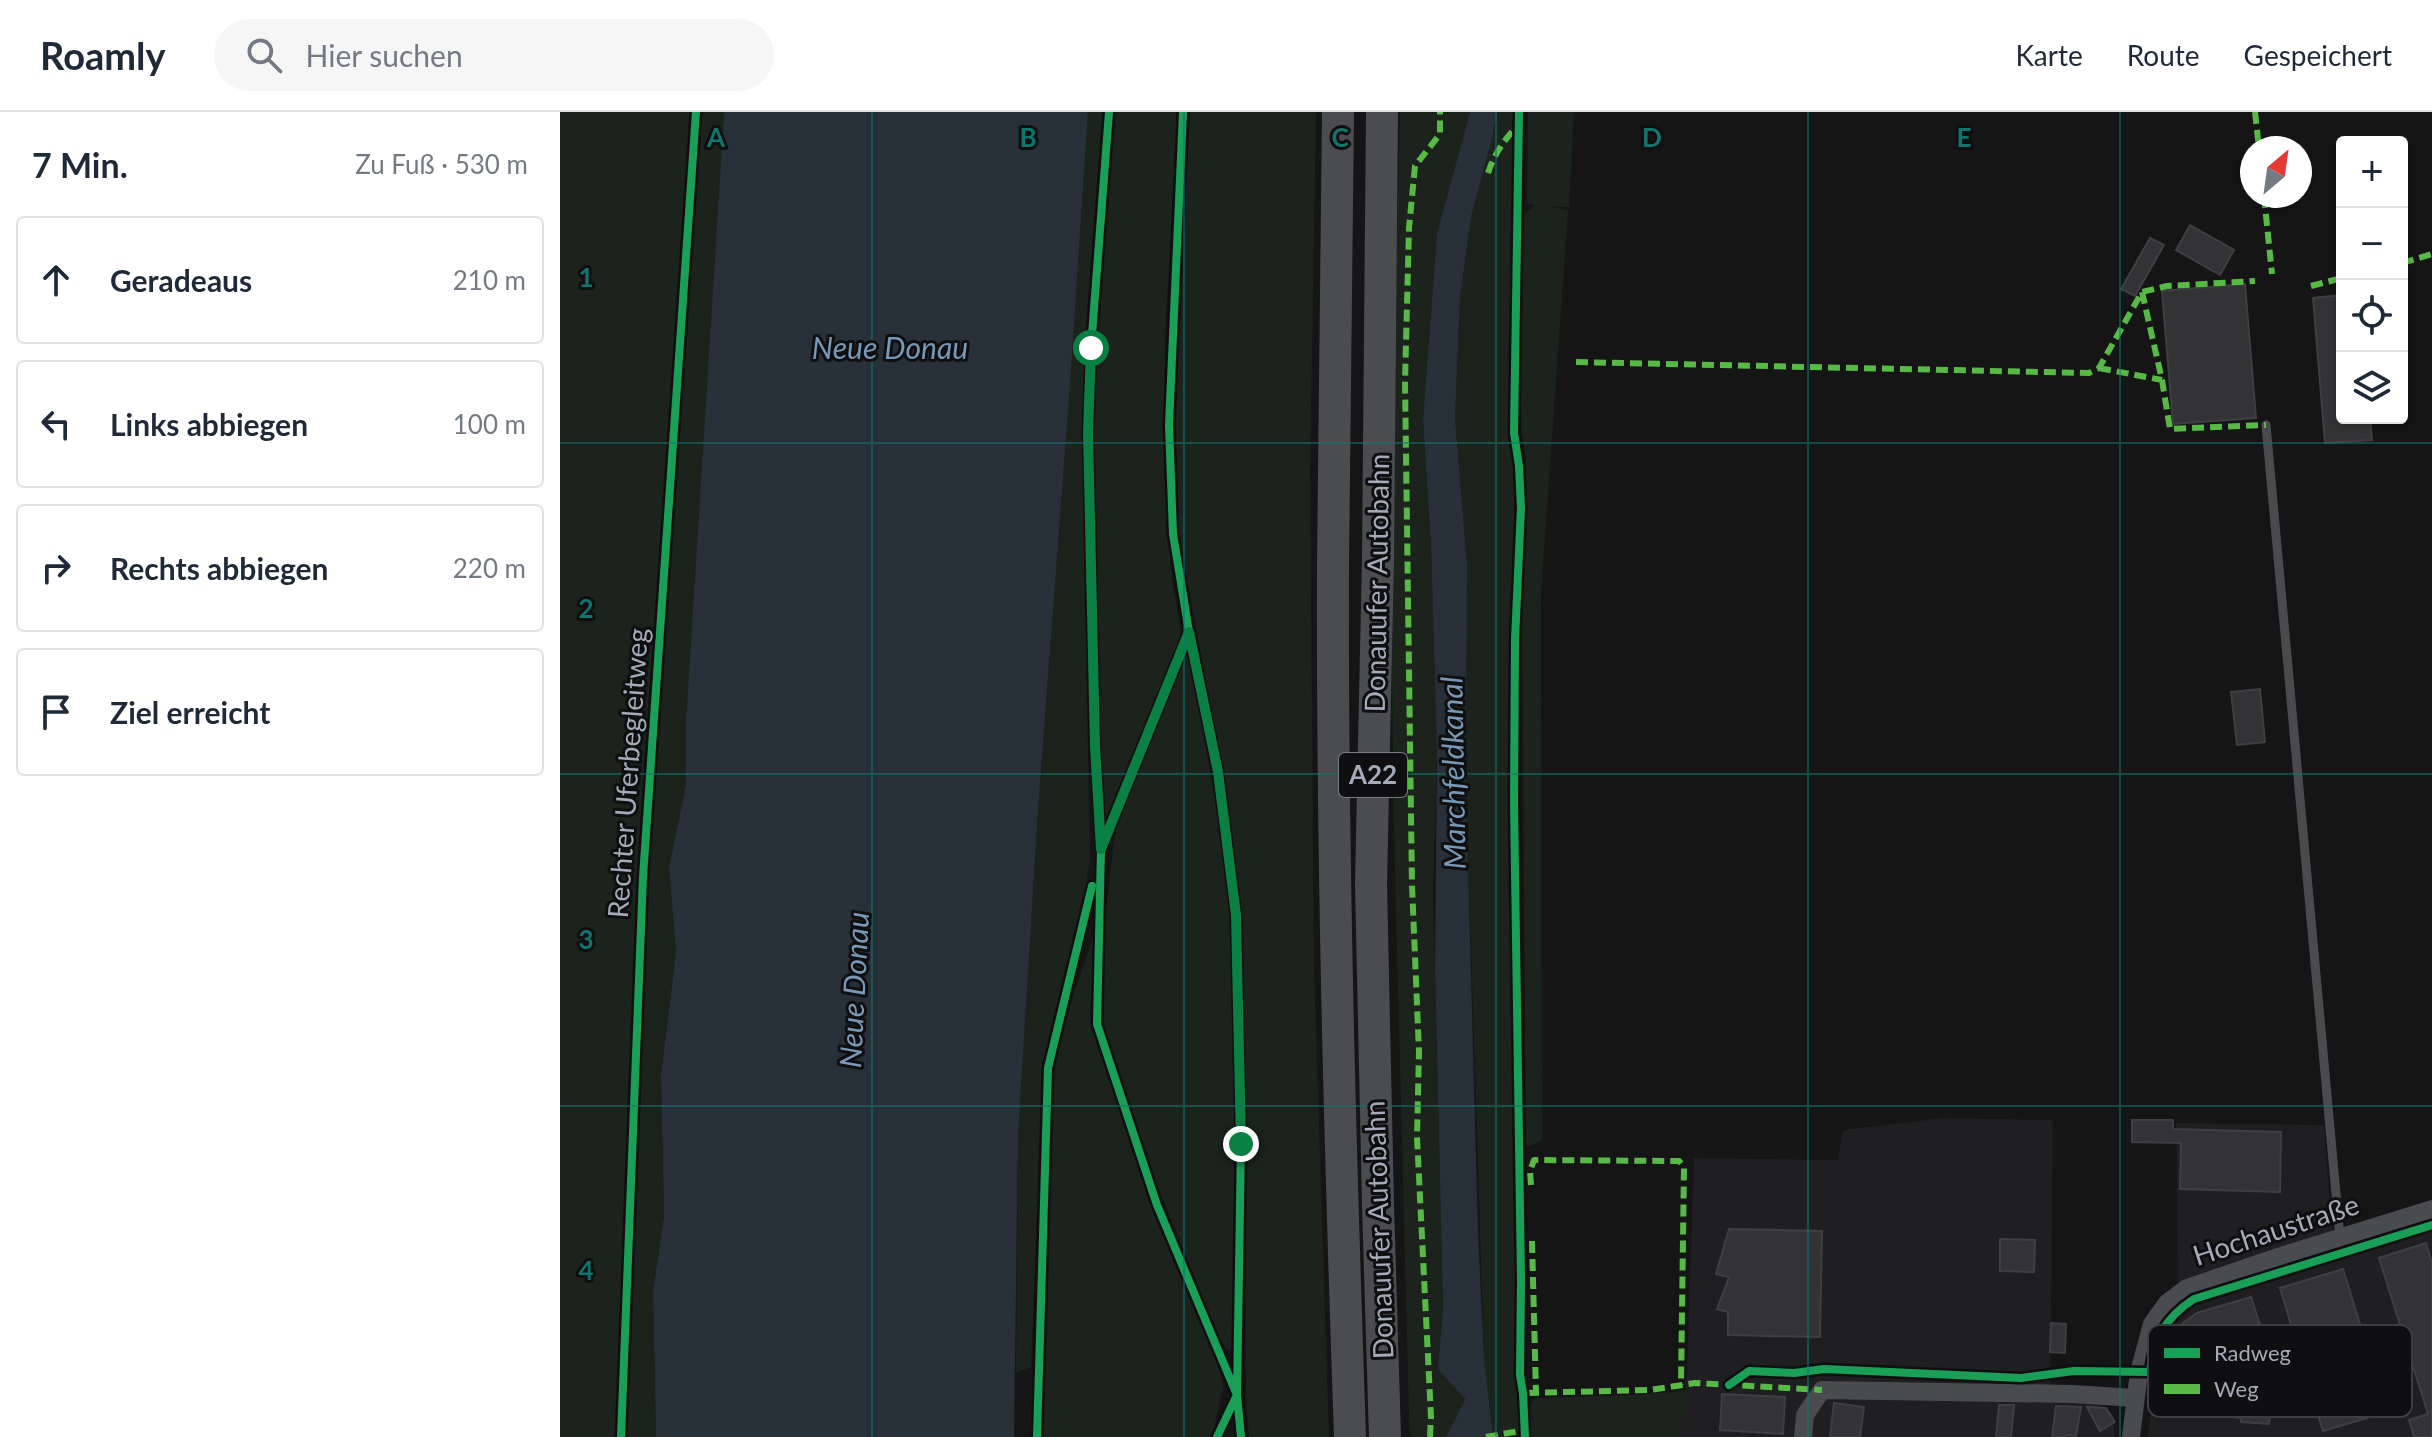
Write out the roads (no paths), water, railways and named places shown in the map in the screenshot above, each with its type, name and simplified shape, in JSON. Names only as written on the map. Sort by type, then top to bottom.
[{"type":"highway","name":"Donauufer Autobahn","points":[[1338,112],[1333,566],[1335,874],[1350,1437]]},
{"type":"highway","name":"Donauufer Autobahn","points":[[1382,112],[1371,884],[1385,1437]]},
{"type":"street","name":"Hochaustraße","points":[[2152,1325],[2167,1303],[2187,1288],[2432,1209]]},
{"type":"street","name":"Hochaustraße","points":[[2135,1398],[2148,1336]]},
{"type":"street","points":[[1803,1437],[1805,1415],[1822,1390],[2073,1394],[2135,1398],[2131,1437]]},
{"type":"lane","points":[[2266,425],[2340,1238]]},
{"type":"water","name":"Neue Donau","points":[[724,112],[1088,112],[1018,1136],[1014,1437],[656,1437],[653,1292],[664,1216],[661,1074],[676,952],[669,867],[686,785],[686,721]]},
{"type":"water","name":"Marchfeldkanal","points":[[1470,112],[1497,112],[1471,217],[1460,298],[1455,418],[1467,564],[1466,789],[1478,1231],[1484,1357],[1493,1437],[1446,1437],[1465,1399],[1438,1369],[1443,1307],[1435,968],[1437,753],[1431,545],[1423,419],[1437,233]]}]
